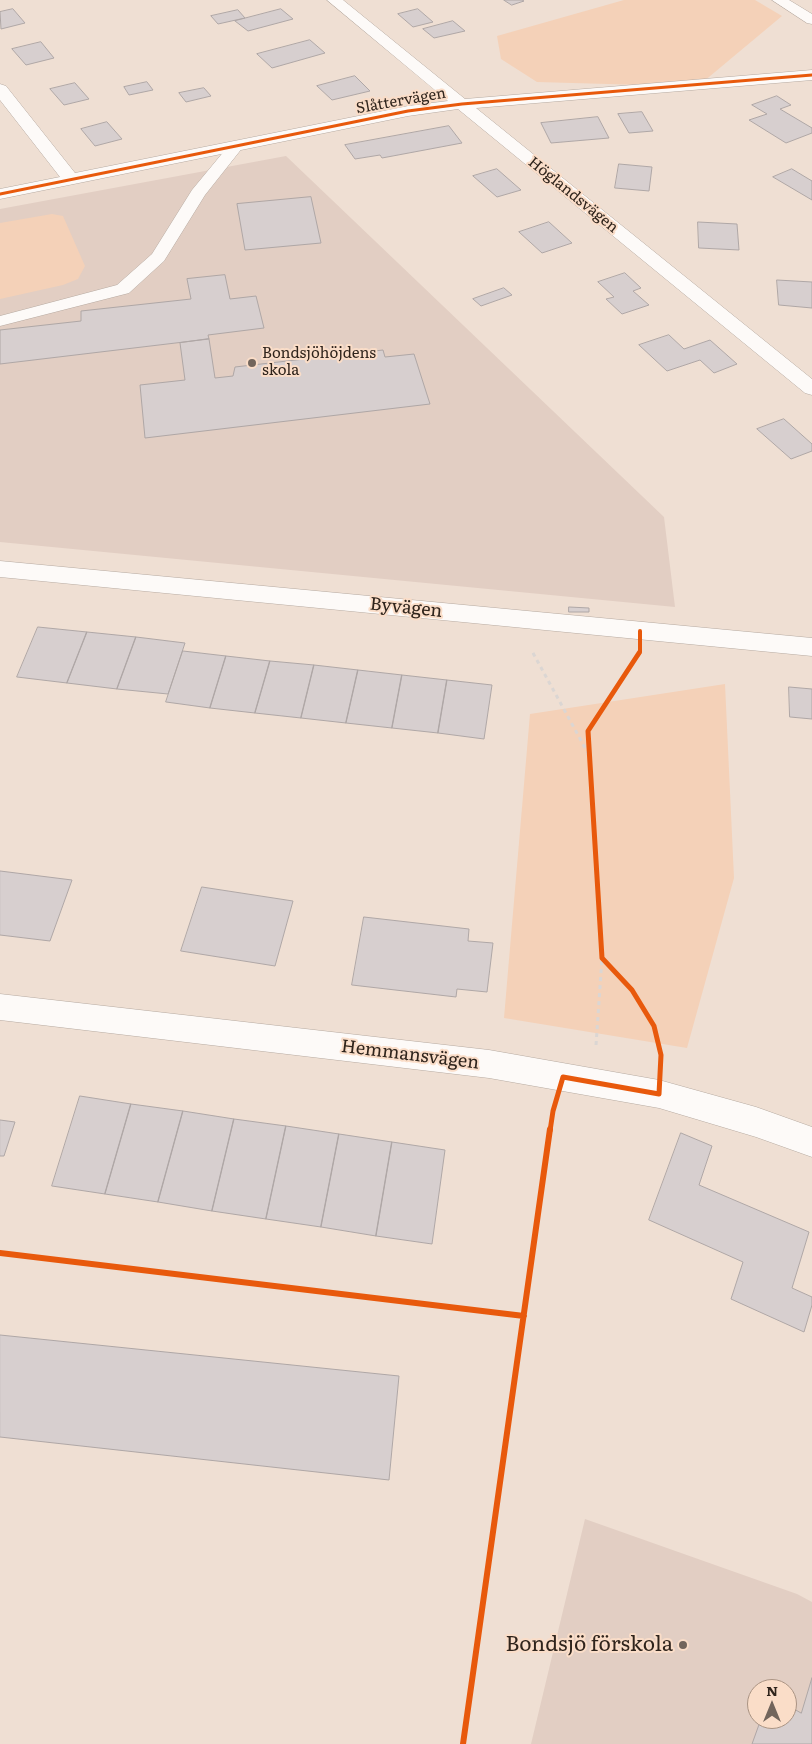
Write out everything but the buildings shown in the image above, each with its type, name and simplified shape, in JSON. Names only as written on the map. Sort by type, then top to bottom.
[{"type":"street","name":"Höglandsvägen","points":[[334,0],[812,389]]},
{"type":"street","points":[[779,0],[812,20]]},
{"type":"street","name":"Slåttervägen","points":[[0,194],[70,178],[235,147],[408,111],[462,104],[812,75]]},
{"type":"street","points":[[0,89],[70,178]]},
{"type":"street","name":"Byvägen","points":[[0,569],[812,647]]},
{"type":"street","name":"Hemmansvägen","points":[[0,1007],[489,1064],[659,1094],[756,1122],[812,1142]]},
{"type":"lane","points":[[0,321],[123,289],[158,257],[198,193],[235,147]]},
{"type":"path","points":[[530,620],[532,651],[589,755]]},
{"type":"path","points":[[588,739],[590,765]]},
{"type":"path","points":[[593,1083],[602,948]]},
{"type":"path","points":[[602,958],[609,964]]},
{"type":"shaded area","points":[[624,0],[755,0],[782,16],[703,82],[643,85],[537,82],[501,59],[497,36]]},
{"type":"shaded area","name":"Bondsjöhöjdens skola","points":[[286,156],[664,517],[675,607],[0,542],[0,209]]},
{"type":"shaded area","points":[[52,214],[63,216],[85,266],[78,279],[63,285],[0,299],[0,223]]},
{"type":"shaded area","points":[[725,684],[734,878],[687,1048],[504,1018],[530,714]]},
{"type":"shaded area","name":"Bondsjö förskola","points":[[585,1519],[797,1594],[812,1602],[812,1744],[531,1744]]},
{"type":"cycle path","points":[[0,194],[408,111],[462,104],[812,75]]},
{"type":"cycle path","points":[[463,1744],[553,1111],[563,1077],[659,1094],[661,1055],[654,1026],[648,1013],[632,990],[602,958],[588,731],[640,652],[640,631]]},
{"type":"cycle path","points":[[0,1253],[524,1316]]},
{"type":"place","name":"Bondsjöhöjdens skola","points":[[252,363]]},
{"type":"place","name":"Bondsjö förskola","points":[[683,1645]]}]
